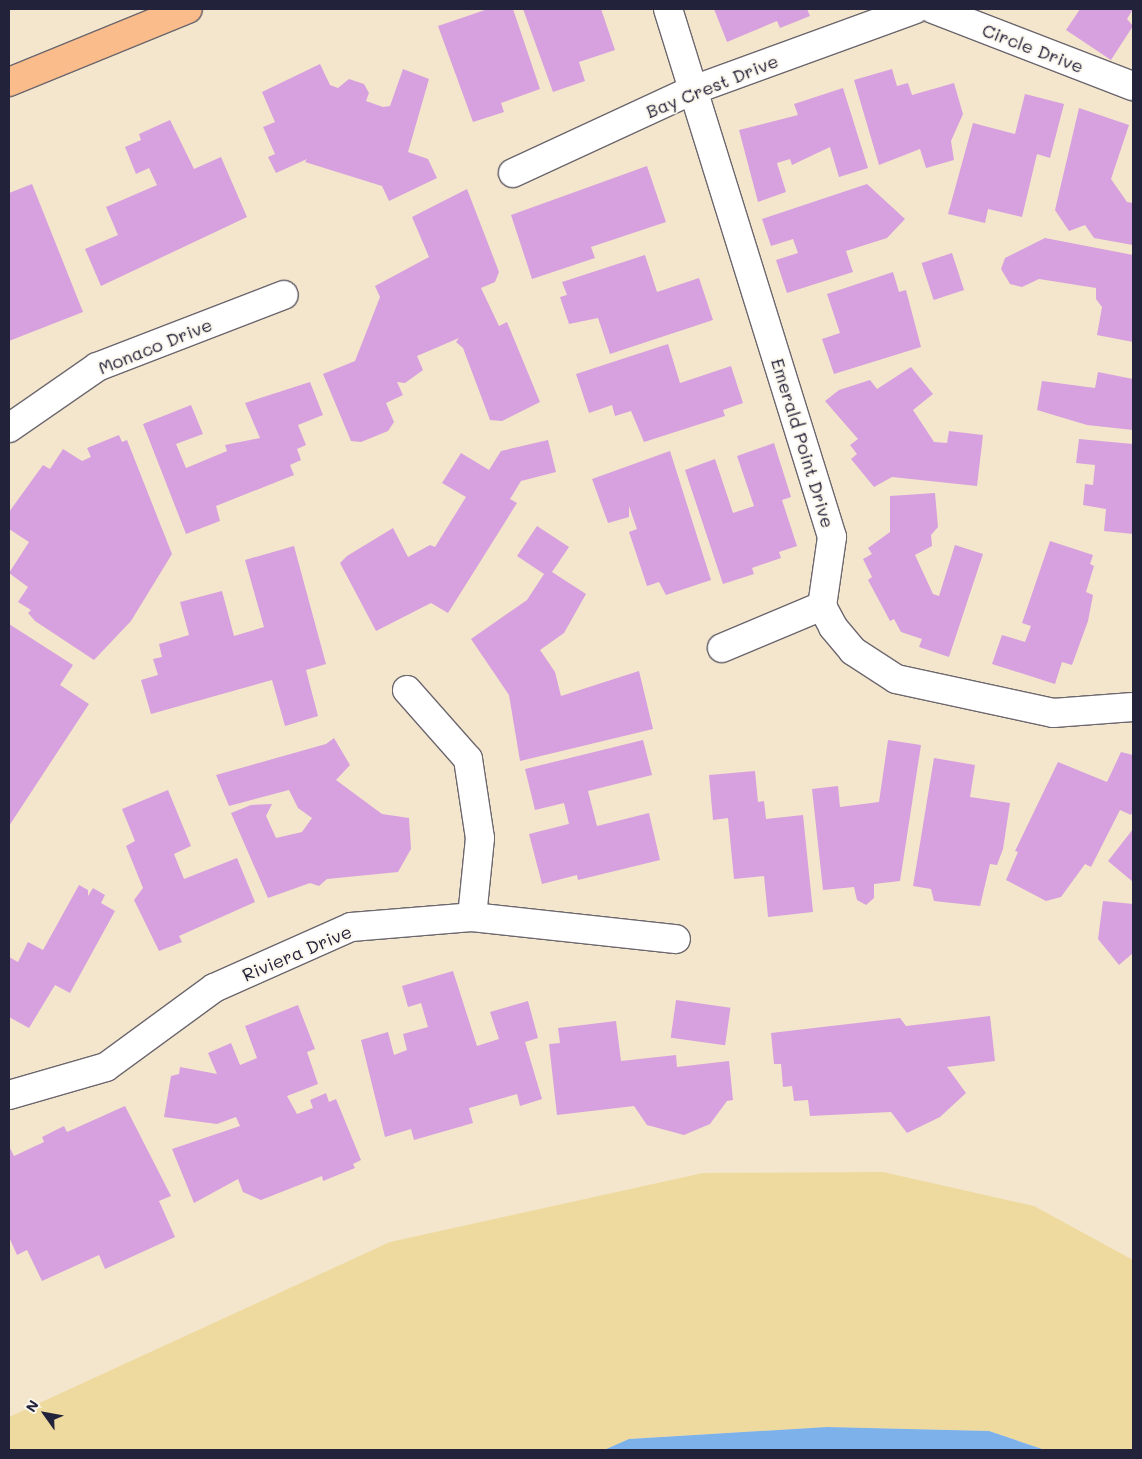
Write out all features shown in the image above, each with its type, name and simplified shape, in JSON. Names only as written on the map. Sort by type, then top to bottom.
[{"type":"highway","points":[[9,82],[188,9]]},
{"type":"street","name":"Emerald Point Drive","points":[[668,9],[832,537],[822,606]]},
{"type":"street","name":"Bay Crest Drive","points":[[513,173],[693,90],[915,9]]},
{"type":"street","name":"Circle Drive","points":[[933,9],[1133,86]]},
{"type":"street","name":"Monaco Drive","points":[[9,428],[97,367],[284,295]]},
{"type":"street","points":[[722,648],[822,606],[853,651],[896,679],[1053,713],[1133,707]]},
{"type":"street","points":[[407,690],[468,759],[480,838],[472,917]]},
{"type":"street","name":"Riviera Drive","points":[[9,1095],[106,1067],[214,988],[351,927],[472,917],[676,939]]},
{"type":"sand","points":[[883,1172],[1034,1206],[1133,1260],[1133,1450],[1045,1450],[989,1431],[827,1427],[629,1439],[604,1450],[9,1450],[9,1417],[390,1242],[703,1173]]},
{"type":"water","points":[[827,1427],[989,1431],[1045,1450],[604,1450],[629,1439]]},
{"type":"building","points":[[488,9],[513,9],[540,89],[501,103],[504,112],[473,122],[438,26]]},
{"type":"building","points":[[523,9],[601,9],[615,50],[579,62],[585,81],[553,92]]},
{"type":"building","points":[[714,9],[807,9],[810,16],[780,28],[777,21],[727,42]]},
{"type":"building","points":[[1080,9],[1133,9],[1127,19],[1133,26],[1111,60],[1066,30]]},
{"type":"building","points":[[320,64],[330,85],[338,88],[349,79],[364,84],[369,93],[366,101],[383,107],[390,106],[403,69],[429,79],[408,152],[428,159],[437,178],[389,201],[382,186],[305,162],[307,159],[276,173],[268,157],[275,154],[263,127],[275,122],[262,92]]},
{"type":"building","points":[[892,69],[897,86],[908,83],[912,95],[954,83],[963,114],[951,141],[954,160],[926,168],[920,149],[879,165],[854,80]]},
{"type":"building","points":[[843,88],[868,168],[839,177],[830,147],[792,165],[790,159],[777,163],[786,192],[758,202],[739,130],[798,115],[794,104]]},
{"type":"building","points":[[1025,94],[1064,104],[1050,158],[1037,154],[1022,217],[988,209],[985,223],[948,214],[973,123],[1015,134]]},
{"type":"building","points":[[1079,108],[1129,125],[1111,179],[1127,202],[1133,203],[1133,245],[1094,238],[1085,225],[1069,231],[1055,210]]},
{"type":"building","points":[[170,120],[194,169],[221,157],[247,217],[101,286],[85,249],[118,235],[106,207],[157,185],[149,168],[136,174],[125,147],[141,140],[139,134]]},
{"type":"building","points":[[647,166],[666,222],[591,247],[595,258],[532,279],[511,215]]},
{"type":"building","points":[[32,184],[83,312],[9,341],[9,193]]},
{"type":"building","points":[[867,184],[905,219],[887,238],[846,251],[853,272],[787,293],[776,260],[798,253],[793,239],[771,246],[762,219]]},
{"type":"building","points":[[467,189],[499,272],[495,282],[481,288],[499,326],[507,322],[540,402],[502,421],[490,420],[463,348],[456,342],[459,338],[417,356],[423,370],[405,383],[397,382],[403,395],[386,403],[394,422],[388,431],[361,442],[351,441],[323,374],[355,361],[380,297],[375,286],[429,257],[412,217]]},
{"type":"building","points":[[1045,238],[1133,255],[1133,342],[1097,335],[1102,307],[1096,299],[1096,288],[1039,279],[1022,287],[1010,284],[1001,269],[1005,258]]},
{"type":"building","points":[[952,253],[964,290],[934,300],[922,263]]},
{"type":"building","points":[[645,255],[657,292],[699,278],[713,320],[610,354],[598,318],[569,324],[560,297],[567,295],[562,282]]},
{"type":"building","points":[[893,272],[899,292],[906,290],[921,347],[834,374],[822,339],[840,333],[827,294]]},
{"type":"building","points":[[668,344],[680,383],[731,366],[743,403],[723,410],[725,416],[644,442],[631,411],[615,416],[612,405],[589,413],[576,374]]},
{"type":"building","points":[[911,367],[933,394],[913,410],[934,442],[947,443],[949,431],[983,435],[977,486],[892,477],[874,487],[851,459],[857,454],[850,445],[858,439],[825,401],[839,390],[870,380],[877,389]]},
{"type":"building","points":[[1098,372],[1133,379],[1133,430],[1087,425],[1037,410],[1042,381],[1095,388]]},
{"type":"building","points":[[310,382],[323,415],[298,425],[306,445],[297,449],[301,460],[290,465],[294,475],[216,506],[220,521],[186,534],[143,424],[191,405],[203,434],[176,444],[186,468],[227,451],[225,445],[260,438],[245,403]]},
{"type":"building","points":[[119,435],[122,442],[127,440],[172,554],[131,621],[94,660],[35,621],[28,613],[31,610],[18,602],[28,587],[9,573],[29,542],[9,529],[9,512],[43,465],[50,469],[63,449],[82,461],[91,457],[87,448]]},
{"type":"building","points":[[1079,439],[1133,444],[1133,534],[1104,531],[1106,509],[1083,505],[1085,484],[1093,485],[1095,465],[1076,463]]},
{"type":"building","points":[[548,440],[556,472],[521,481],[510,499],[517,503],[448,613],[431,603],[376,631],[340,563],[347,556],[393,528],[408,557],[430,545],[435,547],[466,497],[442,483],[461,453],[489,470],[501,451]]},
{"type":"building","points":[[774,443],[791,497],[782,500],[797,546],[779,552],[781,558],[752,568],[754,574],[723,584],[685,470],[715,459],[733,513],[754,506],[737,456]]},
{"type":"building","points":[[670,451],[711,580],[666,595],[659,582],[647,586],[629,532],[637,529],[629,506],[629,517],[608,523],[592,479]]},
{"type":"building","points":[[935,493],[938,527],[931,535],[932,546],[915,555],[933,594],[939,596],[955,545],[983,554],[949,657],[919,647],[922,639],[901,632],[894,619],[890,621],[868,580],[872,577],[863,559],[872,554],[868,548],[890,532],[890,496]]},
{"type":"building","points":[[537,526],[569,547],[552,572],[586,594],[564,633],[540,650],[555,672],[561,696],[639,671],[653,729],[520,761],[509,695],[471,639],[527,600],[544,574],[517,556]]},
{"type":"building","points":[[1050,541],[1093,555],[1090,564],[1094,566],[1086,592],[1093,595],[1088,621],[1072,665],[1062,662],[1055,684],[992,664],[1002,635],[1025,642],[1031,626],[1022,623]]},
{"type":"building","points":[[294,546],[326,664],[306,670],[318,716],[285,726],[272,680],[151,714],[141,680],[158,675],[153,659],[162,657],[159,644],[189,635],[180,602],[222,591],[234,636],[264,627],[245,560]]},
{"type":"building","points":[[9,624],[73,665],[60,685],[89,704],[9,826]]},
{"type":"building","points":[[334,738],[350,765],[336,780],[382,814],[409,818],[411,849],[398,872],[327,879],[319,886],[310,883],[268,898],[231,813],[251,805],[272,804],[266,816],[276,838],[302,832],[312,818],[298,808],[289,790],[229,806],[216,775],[326,744]]},
{"type":"building","points":[[643,740],[652,775],[588,791],[597,826],[649,813],[660,860],[578,880],[577,875],[542,884],[529,834],[569,824],[564,803],[535,810],[525,769]]},
{"type":"building","points":[[888,740],[921,745],[900,881],[874,884],[874,898],[866,905],[857,900],[854,887],[823,890],[812,789],[838,786],[840,807],[879,802]]},
{"type":"building","points":[[1121,752],[1133,755],[1133,810],[1131,815],[1120,810],[1091,867],[1085,864],[1061,897],[1046,901],[1006,880],[1018,852],[1015,851],[1058,762],[1107,782]]},
{"type":"building","points":[[934,758],[975,765],[970,797],[1010,803],[1003,849],[997,865],[990,864],[980,906],[934,901],[931,889],[913,886]]},
{"type":"building","points":[[755,771],[758,802],[764,801],[766,819],[803,815],[813,912],[768,917],[764,876],[734,879],[728,818],[713,820],[709,775]]},
{"type":"building","points":[[168,790],[191,846],[174,854],[184,879],[237,858],[255,902],[179,936],[182,942],[159,951],[134,900],[143,888],[126,846],[135,841],[122,809]]},
{"type":"building","points":[[1133,829],[1133,882],[1108,861]]},
{"type":"building","points":[[79,885],[88,890],[88,896],[93,888],[105,895],[101,903],[115,911],[70,993],[55,985],[29,1028],[9,1017],[9,957],[18,962],[28,942],[43,950]]},
{"type":"building","points":[[1103,901],[1133,904],[1133,953],[1119,965],[1098,939]]},
{"type":"building","points":[[453,971],[477,1046],[499,1039],[490,1012],[528,1001],[538,1038],[525,1042],[542,1099],[520,1106],[517,1094],[469,1108],[473,1123],[414,1140],[411,1129],[385,1137],[361,1040],[388,1032],[394,1055],[407,1050],[403,1034],[428,1027],[421,1003],[408,1007],[402,986]]},
{"type":"building","points":[[676,1000],[730,1008],[725,1045],[671,1038]]},
{"type":"building","points":[[298,1005],[315,1049],[307,1052],[318,1084],[287,1096],[297,1114],[313,1108],[310,1100],[326,1093],[329,1102],[336,1099],[361,1160],[353,1164],[355,1168],[323,1181],[322,1176],[261,1200],[243,1192],[238,1179],[194,1203],[172,1149],[240,1126],[236,1117],[217,1124],[164,1117],[171,1076],[179,1074],[180,1067],[217,1074],[208,1053],[231,1043],[240,1065],[257,1058],[245,1026]]},
{"type":"building","points":[[990,1016],[995,1061],[947,1067],[966,1093],[940,1117],[907,1133],[891,1112],[810,1116],[808,1100],[794,1101],[792,1086],[783,1087],[781,1064],[774,1064],[771,1033],[900,1018],[906,1026]]},
{"type":"building","points":[[616,1021],[621,1061],[676,1055],[677,1067],[729,1061],[733,1100],[727,1101],[710,1124],[684,1135],[647,1125],[634,1106],[557,1115],[549,1044],[560,1043],[558,1028]]},
{"type":"building","points":[[125,1106],[171,1196],[159,1201],[175,1237],[105,1269],[99,1255],[42,1281],[27,1250],[17,1255],[9,1237],[9,1146],[14,1156],[44,1142],[42,1137],[64,1126],[67,1132]]}]
